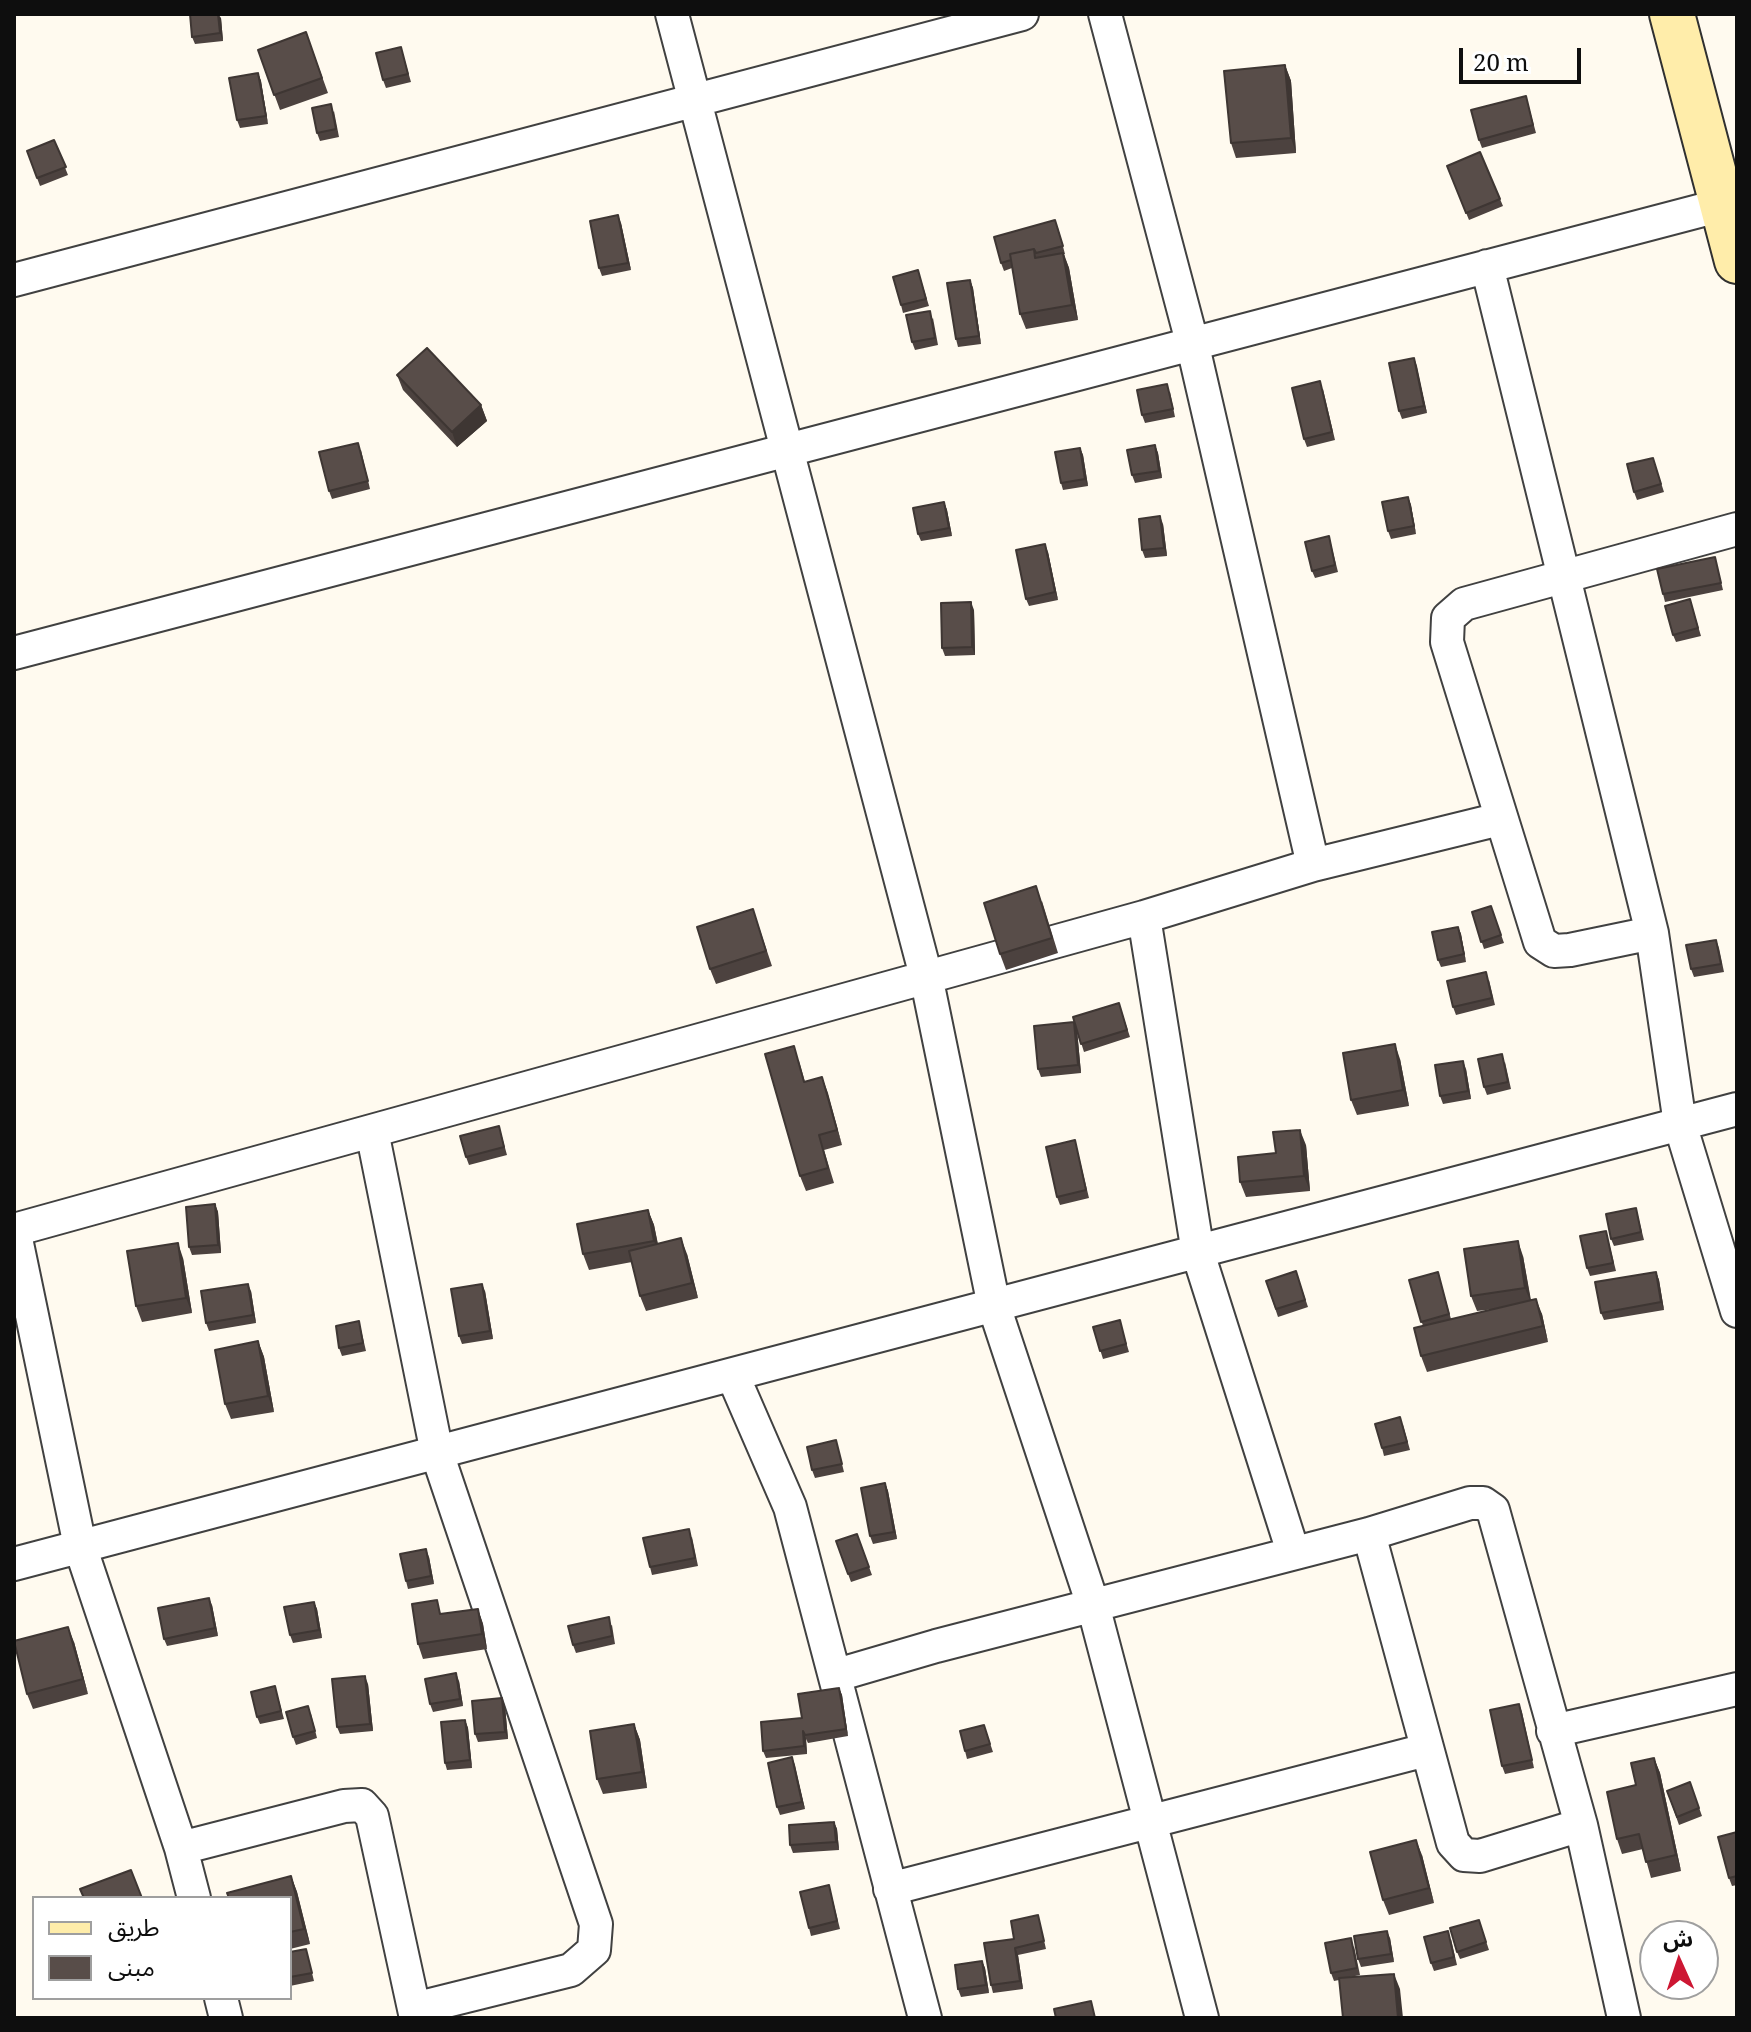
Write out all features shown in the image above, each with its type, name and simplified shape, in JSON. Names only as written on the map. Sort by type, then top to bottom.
[{"type":"street","points":[[672,14],[926,976],[994,1306],[1093,1605],[1202,2018]]},
{"type":"street","points":[[14,280],[1022,14]]},
{"type":"street","points":[[1105,14],[1192,342],[1313,865]]},
{"type":"street","points":[[1672,14],[1730,203],[1737,261]]},
{"type":"street","points":[[14,653],[1730,203]]},
{"type":"street","points":[[1487,266],[1652,933],[1680,1124],[1737,1311]]},
{"type":"street","points":[[1652,933],[1570,950],[1554,951],[1540,942],[1447,642],[1448,618],[1464,604],[1737,529]]},
{"type":"street","points":[[193,1896],[181,1848],[80,1546],[14,1230],[1144,917],[1313,865],[1500,819]]},
{"type":"street","points":[[1144,917],[1198,1253],[1293,1552]]},
{"type":"street","points":[[14,1564],[1737,1109]]},
{"type":"street","points":[[181,1848],[344,1806],[362,1805],[372,1816],[415,2014],[571,1970],[594,1950],[596,1924],[437,1453],[372,1131]]},
{"type":"street","points":[[733,1376],[790,1507],[837,1675],[925,2018]]},
{"type":"street","points":[[837,1675],[1369,1534],[1470,1503],[1483,1503],[1493,1510],[1581,1825],[1624,2018]]},
{"type":"street","points":[[1369,1534],[1453,1843],[1464,1855],[1480,1856],[1581,1825]]},
{"type":"street","points":[[1553,1731],[1737,1689]]},
{"type":"street","points":[[890,1889],[1426,1750]]},
{"type":"building","points":[[190,14],[218,14],[220,33],[192,37]]},
{"type":"building","points":[[306,32],[322,78],[274,95],[258,50]]},
{"type":"building","points":[[401,47],[408,74],[383,80],[376,53]]},
{"type":"building","points":[[1285,65],[1291,138],[1231,143],[1224,71]]},
{"type":"building","points":[[258,73],[266,116],[237,120],[229,78]]},
{"type":"building","points":[[1526,96],[1533,125],[1479,140],[1471,110]]},
{"type":"building","points":[[331,104],[336,129],[317,133],[312,108]]},
{"type":"building","points":[[54,140],[66,167],[37,178],[27,151]]},
{"type":"building","points":[[1480,152],[1500,199],[1466,213],[1447,166]]},
{"type":"building","points":[[618,215],[628,263],[599,268],[590,221]]},
{"type":"building","points":[[1055,220],[1063,246],[1036,253],[1034,249],[1010,254],[1011,260],[1001,263],[994,237]]},
{"type":"building","points":[[1034,249],[1035,258],[1063,253],[1072,305],[1020,314],[1010,254]]},
{"type":"building","points":[[918,270],[926,299],[901,305],[893,277]]},
{"type":"building","points":[[970,280],[979,336],[956,339],[947,283]]},
{"type":"building","points":[[930,311],[935,338],[912,342],[906,315]]},
{"type":"building","points":[[427,348],[481,405],[452,432],[397,375]]},
{"type":"building","points":[[1414,358],[1424,406],[1399,411],[1389,363]]},
{"type":"building","points":[[1320,381],[1332,432],[1304,439],[1292,388]]},
{"type":"building","points":[[1167,384],[1173,409],[1142,415],[1137,390]]},
{"type":"building","points":[[358,443],[368,481],[329,491],[319,452]]},
{"type":"building","points":[[1155,445],[1159,471],[1132,475],[1127,450]]},
{"type":"building","points":[[1080,448],[1085,479],[1061,483],[1055,452]]},
{"type":"building","points":[[1653,458],[1661,484],[1634,492],[1627,464]]},
{"type":"building","points":[[1408,497],[1414,526],[1388,531],[1382,502]]},
{"type":"building","points":[[944,502],[949,528],[918,534],[913,508]]},
{"type":"building","points":[[1160,516],[1164,548],[1142,550],[1139,519]]},
{"type":"building","points":[[1329,536],[1335,565],[1312,571],[1305,542]]},
{"type":"building","points":[[1045,544],[1055,592],[1026,599],[1016,550]]},
{"type":"building","points":[[1715,557],[1721,583],[1663,594],[1657,569]]},
{"type":"building","points":[[1690,599],[1698,628],[1673,635],[1665,606]]},
{"type":"building","points":[[971,602],[972,647],[942,648],[941,603]]},
{"type":"building","points":[[1036,886],[1052,938],[1000,954],[984,903]]},
{"type":"building","points":[[1491,906],[1501,935],[1481,942],[1472,912]]},
{"type":"building","points":[[753,909],[766,951],[710,969],[697,927]]},
{"type":"building","points":[[1458,927],[1464,954],[1438,960],[1432,932]]},
{"type":"building","points":[[1716,940],[1721,964],[1691,969],[1686,945]]},
{"type":"building","points":[[1486,972],[1492,998],[1453,1007],[1447,981]]},
{"type":"building","points":[[1119,1003],[1127,1030],[1081,1044],[1073,1017]]},
{"type":"building","points":[[1074,1022],[1078,1065],[1038,1069],[1034,1026]]},
{"type":"building","points":[[1395,1044],[1403,1090],[1351,1100],[1343,1053]]},
{"type":"building","points":[[794,1046],[804,1082],[822,1077],[837,1130],[819,1135],[828,1168],[800,1176],[765,1054]]},
{"type":"building","points":[[1502,1054],[1508,1082],[1484,1087],[1478,1059]]},
{"type":"building","points":[[1463,1061],[1468,1091],[1440,1096],[1435,1065]]},
{"type":"building","points":[[499,1126],[504,1147],[466,1157],[460,1136]]},
{"type":"building","points":[[1300,1130],[1304,1176],[1240,1182],[1238,1157],[1276,1153],[1273,1132]]},
{"type":"building","points":[[1075,1140],[1086,1190],[1057,1197],[1046,1147]]},
{"type":"building","points":[[215,1204],[218,1245],[189,1247],[186,1207]]},
{"type":"building","points":[[1636,1208],[1641,1232],[1611,1239],[1606,1214]]},
{"type":"building","points":[[648,1210],[654,1241],[583,1254],[577,1224]]},
{"type":"building","points":[[1606,1231],[1613,1263],[1587,1268],[1580,1236]]},
{"type":"building","points":[[681,1238],[692,1283],[640,1296],[629,1251]]},
{"type":"building","points":[[1518,1241],[1525,1288],[1471,1296],[1464,1249]]},
{"type":"building","points":[[178,1243],[186,1298],[136,1306],[127,1251]]},
{"type":"building","points":[[1296,1271],[1305,1300],[1276,1309],[1266,1281]]},
{"type":"building","points":[[1438,1272],[1449,1314],[1421,1322],[1409,1280]]},
{"type":"building","points":[[1656,1272],[1661,1302],[1601,1313],[1595,1282]]},
{"type":"building","points":[[248,1284],[253,1315],[206,1323],[201,1291]]},
{"type":"building","points":[[482,1284],[490,1331],[459,1336],[451,1289]]},
{"type":"building","points":[[1536,1299],[1543,1326],[1421,1356],[1414,1328]]},
{"type":"building","points":[[1120,1320],[1126,1344],[1100,1351],[1093,1327]]},
{"type":"building","points":[[359,1321],[363,1343],[339,1348],[336,1326]]},
{"type":"building","points":[[258,1341],[268,1396],[225,1404],[215,1350]]},
{"type":"building","points":[[1400,1417],[1407,1442],[1382,1448],[1375,1424]]},
{"type":"building","points":[[836,1440],[842,1464],[812,1470],[807,1447]]},
{"type":"building","points":[[885,1483],[894,1532],[870,1536],[861,1488]]},
{"type":"building","points":[[689,1529],[695,1558],[650,1567],[643,1538]]},
{"type":"building","points":[[857,1534],[869,1567],[848,1574],[836,1541]]},
{"type":"building","points":[[426,1549],[431,1576],[406,1581],[400,1554]]},
{"type":"building","points":[[209,1598],[215,1628],[164,1639],[158,1608]]},
{"type":"building","points":[[437,1600],[440,1614],[478,1609],[482,1634],[418,1644],[412,1604]]},
{"type":"building","points":[[314,1602],[319,1630],[290,1635],[284,1607]]},
{"type":"building","points":[[609,1617],[612,1636],[573,1645],[568,1626]]},
{"type":"building","points":[[68,1627],[83,1679],[27,1694],[14,1641]]},
{"type":"building","points":[[456,1673],[460,1699],[430,1704],[425,1679]]},
{"type":"building","points":[[365,1676],[370,1724],[337,1727],[332,1679]]},
{"type":"building","points":[[275,1686],[281,1711],[257,1717],[251,1692]]},
{"type":"building","points":[[839,1688],[846,1729],[805,1735],[803,1731],[804,1746],[763,1751],[761,1722],[802,1718],[798,1694]]},
{"type":"building","points":[[502,1698],[505,1732],[475,1734],[472,1701]]},
{"type":"building","points":[[1519,1704],[1532,1760],[1502,1766],[1490,1710]]},
{"type":"building","points":[[308,1706],[315,1731],[293,1737],[286,1712]]},
{"type":"building","points":[[465,1720],[470,1760],[445,1763],[441,1722]]},
{"type":"building","points":[[634,1724],[642,1772],[597,1779],[590,1731]]},
{"type":"building","points":[[984,1725],[990,1744],[965,1751],[960,1731]]},
{"type":"building","points":[[792,1757],[802,1802],[777,1807],[768,1763]]},
{"type":"building","points":[[1654,1758],[1676,1855],[1646,1862],[1639,1834],[1617,1839],[1607,1792],[1636,1785],[1631,1763]]},
{"type":"building","points":[[1690,1782],[1699,1808],[1677,1817],[1667,1791]]},
{"type":"building","points":[[834,1822],[836,1842],[790,1845],[789,1825]]},
{"type":"building","points":[[1737,1832],[1737,1876],[1729,1878],[1718,1837]]},
{"type":"building","points":[[1416,1840],[1429,1888],[1383,1900],[1370,1852]]},
{"type":"building","points":[[131,1870],[141,1896],[83,1896],[80,1889]]},
{"type":"building","points":[[291,1876],[304,1929],[292,1932],[292,1896],[228,1896],[227,1893]]},
{"type":"building","points":[[829,1885],[837,1921],[809,1928],[800,1892]]},
{"type":"building","points":[[1038,1915],[1044,1941],[1015,1948],[1020,1981],[991,1985],[984,1943],[1014,1939],[1011,1921]]},
{"type":"building","points":[[1479,1920],[1486,1942],[1457,1952],[1450,1928]]},
{"type":"building","points":[[1387,1931],[1391,1954],[1358,1959],[1354,1936]]},
{"type":"building","points":[[1448,1931],[1454,1957],[1431,1963],[1424,1937]]},
{"type":"building","points":[[1351,1938],[1357,1968],[1331,1973],[1325,1943]]},
{"type":"building","points":[[306,1949],[312,1973],[292,1977],[292,1952]]},
{"type":"building","points":[[982,1961],[986,1985],[958,1989],[955,1965]]},
{"type":"building","points":[[1394,1974],[1398,2018],[1343,2018],[1339,1978]]},
{"type":"building","points":[[1091,2001],[1095,2018],[1056,2018],[1054,2009]]}]
